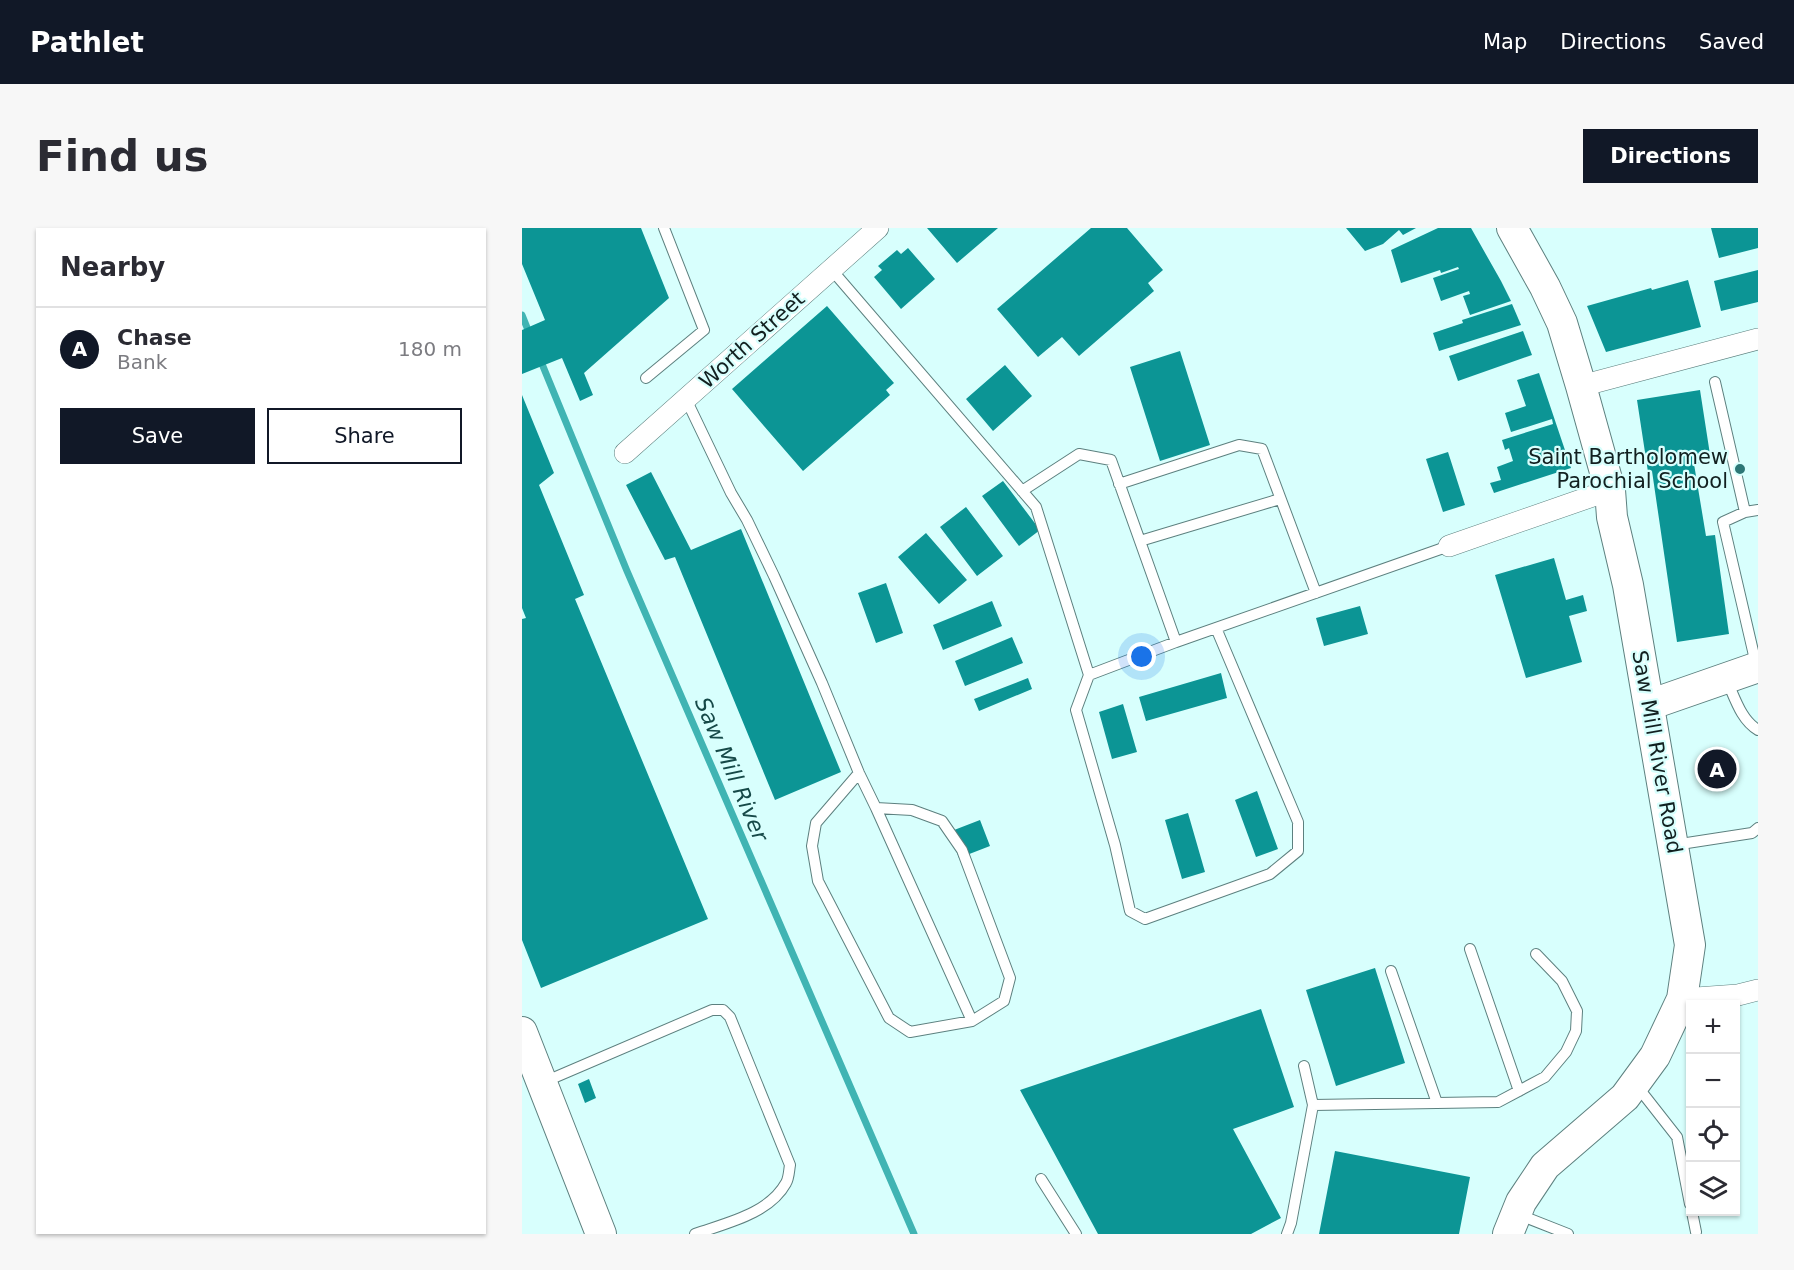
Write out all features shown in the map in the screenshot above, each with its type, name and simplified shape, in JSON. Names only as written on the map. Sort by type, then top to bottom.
[{"type":"main road","name":"Saw Mill River Road","points":[[1512,228],[1562,323],[1610,490],[1612,517],[1628,585],[1690,945],[1682,999],[1655,1056],[1625,1097],[1545,1166],[1521,1202],[1512,1224]]},
{"type":"main road","points":[[1649,705],[1757,667]]},
{"type":"main road","points":[[522,1032],[601,1234]]},
{"type":"street","name":"Worth Street","points":[[626,453],[878,228]]},
{"type":"street","points":[[1581,386],[1758,339]]},
{"type":"street","points":[[1449,546],[1610,490]]},
{"type":"street","points":[[1682,999],[1738,995],[1758,990]]},
{"type":"lane","points":[[646,378],[704,330],[664,228]]},
{"type":"lane","points":[[831,269],[1036,507],[1089,675],[1076,710],[1115,846],[1130,910],[1145,919],[1270,874],[1298,851],[1298,822],[1216,628]]},
{"type":"lane","points":[[1715,382],[1745,512]]},
{"type":"lane","points":[[686,399],[774,576],[822,682],[859,773],[972,1021]]},
{"type":"lane","points":[[1119,484],[1239,446],[1262,449],[1316,593]]},
{"type":"lane","points":[[1022,491],[1079,454],[1111,460],[1176,642]]},
{"type":"lane","points":[[1140,541],[1280,499]]},
{"type":"lane","points":[[1757,667],[1722,522],[1745,512],[1758,510]]},
{"type":"lane","points":[[1089,675],[1449,546]]},
{"type":"lane","points":[[1725,677],[1742,714],[1758,730]]},
{"type":"lane","points":[[859,773],[816,824],[812,846],[818,881],[889,1018],[910,1032],[972,1021],[1004,1001],[1010,978],[962,850],[942,821],[912,810],[876,808]]},
{"type":"lane","points":[[1673,845],[1752,833],[1758,828]]},
{"type":"lane","points":[[1470,949],[1519,1091]]},
{"type":"lane","points":[[1313,1105],[1498,1102],[1545,1077],[1566,1052],[1576,1030],[1576,1011],[1562,981],[1536,954]]},
{"type":"lane","points":[[1391,971],[1437,1103]]},
{"type":"lane","points":[[542,1083],[712,1010],[723,1010],[730,1017],[790,1165],[787,1182],[773,1200],[753,1212],[695,1234]]},
{"type":"lane","points":[[1287,1234],[1313,1105],[1304,1066]]},
{"type":"lane","points":[[1635,1083],[1677,1137],[1686,1183]]},
{"type":"lane","points":[[1041,1179],[1076,1234]]},
{"type":"lane","points":[[1693,1216],[1696,1232]]},
{"type":"lane","points":[[1512,1224],[1568,1234]]},
{"type":"building","points":[[522,228],[641,228],[669,298],[584,373],[593,395],[580,401],[562,358],[522,374],[522,330],[545,320],[522,264]]},
{"type":"building","points":[[927,228],[998,228],[957,263]]},
{"type":"building","points":[[1091,228],[1127,228],[1163,270],[1148,283],[1154,291],[1079,356],[1062,337],[1038,357],[997,309]]},
{"type":"building","points":[[1346,228],[1416,228],[1403,235],[1399,230],[1383,244],[1365,251]]},
{"type":"building","points":[[1438,228],[1471,228],[1511,301],[1470,315],[1463,296],[1470,294],[1469,291],[1441,301],[1433,278],[1459,269],[1458,267],[1441,273],[1440,270],[1401,283],[1391,250]]},
{"type":"building","points":[[1711,228],[1758,228],[1758,248],[1719,258]]},
{"type":"building","points":[[908,248],[935,279],[901,309],[874,277],[882,270],[878,266],[897,250],[901,254]]},
{"type":"building","points":[[1758,270],[1758,302],[1721,311],[1714,281]]},
{"type":"building","points":[[1688,280],[1701,327],[1606,352],[1587,306]]},
{"type":"building","points":[[1512,304],[1521,325],[1439,351],[1433,333],[1463,323],[1462,320]]},
{"type":"building","points":[[827,306],[894,383],[886,390],[890,395],[803,471],[732,389]]},
{"type":"building","points":[[1523,331],[1532,355],[1458,381],[1449,356]]},
{"type":"building","points":[[1180,351],[1210,445],[1160,461],[1130,367]]},
{"type":"building","points":[[1005,365],[1032,396],[993,431],[966,399]]},
{"type":"building","points":[[1539,373],[1571,468],[1494,493],[1490,483],[1501,480],[1497,467],[1513,461],[1509,448],[1505,450],[1502,440],[1553,424],[1552,419],[1511,432],[1505,413],[1526,406],[1517,380]]},
{"type":"building","points":[[1700,390],[1711,461],[1694,464],[1706,536],[1715,535],[1729,634],[1677,642],[1652,471],[1648,472],[1637,400]]},
{"type":"building","points":[[522,395],[554,473],[539,485],[584,595],[575,599],[708,919],[541,988],[522,940],[522,619],[526,618],[522,608]]},
{"type":"building","points":[[1448,452],[1465,505],[1443,512],[1426,459]]},
{"type":"building","points":[[651,472],[691,550],[741,529],[841,772],[775,800],[675,557],[665,560],[626,485]]},
{"type":"building","points":[[1003,481],[1040,530],[1019,546],[982,496]]},
{"type":"building","points":[[966,507],[1003,556],[977,576],[940,527]]},
{"type":"building","points":[[926,533],[967,580],[939,604],[898,557]]},
{"type":"building","points":[[1554,558],[1566,600],[1583,595],[1587,611],[1569,616],[1582,662],[1526,678],[1495,575]]},
{"type":"building","points":[[886,583],[903,633],[876,643],[858,593]]},
{"type":"building","points":[[992,601],[1002,626],[943,650],[933,625]]},
{"type":"building","points":[[1360,606],[1368,634],[1324,646],[1316,618]]},
{"type":"building","points":[[1012,637],[1023,663],[965,686],[955,661]]},
{"type":"building","points":[[1221,673],[1227,698],[1146,721],[1139,697]]},
{"type":"building","points":[[1028,678],[1032,689],[979,711],[974,699]]},
{"type":"building","points":[[1123,704],[1137,752],[1112,759],[1099,712]]},
{"type":"building","points":[[1257,791],[1278,849],[1256,857],[1235,800]]},
{"type":"building","points":[[1188,813],[1205,872],[1182,879],[1165,820]]},
{"type":"building","points":[[980,820],[990,846],[959,858],[949,832]]},
{"type":"building","points":[[1375,968],[1405,1063],[1336,1086],[1306,990]]},
{"type":"building","points":[[1261,1009],[1294,1107],[1233,1129],[1281,1218],[1251,1234],[1098,1234],[1020,1090]]},
{"type":"building","points":[[589,1079],[596,1098],[585,1103],[578,1084]]},
{"type":"building","points":[[1335,1151],[1470,1177],[1459,1234],[1319,1234]]},
{"type":"waterway","name":"Saw Mill River","points":[[522,315],[530,335]]},
{"type":"waterway","name":"Saw Mill River","points":[[540,359],[627,571],[914,1234]]},
{"type":"place","name":"Saint Bartholomew Parochial School","points":[[1740,469]]},
{"type":"place","name":"Chase","points":[[1717,769]]}]
